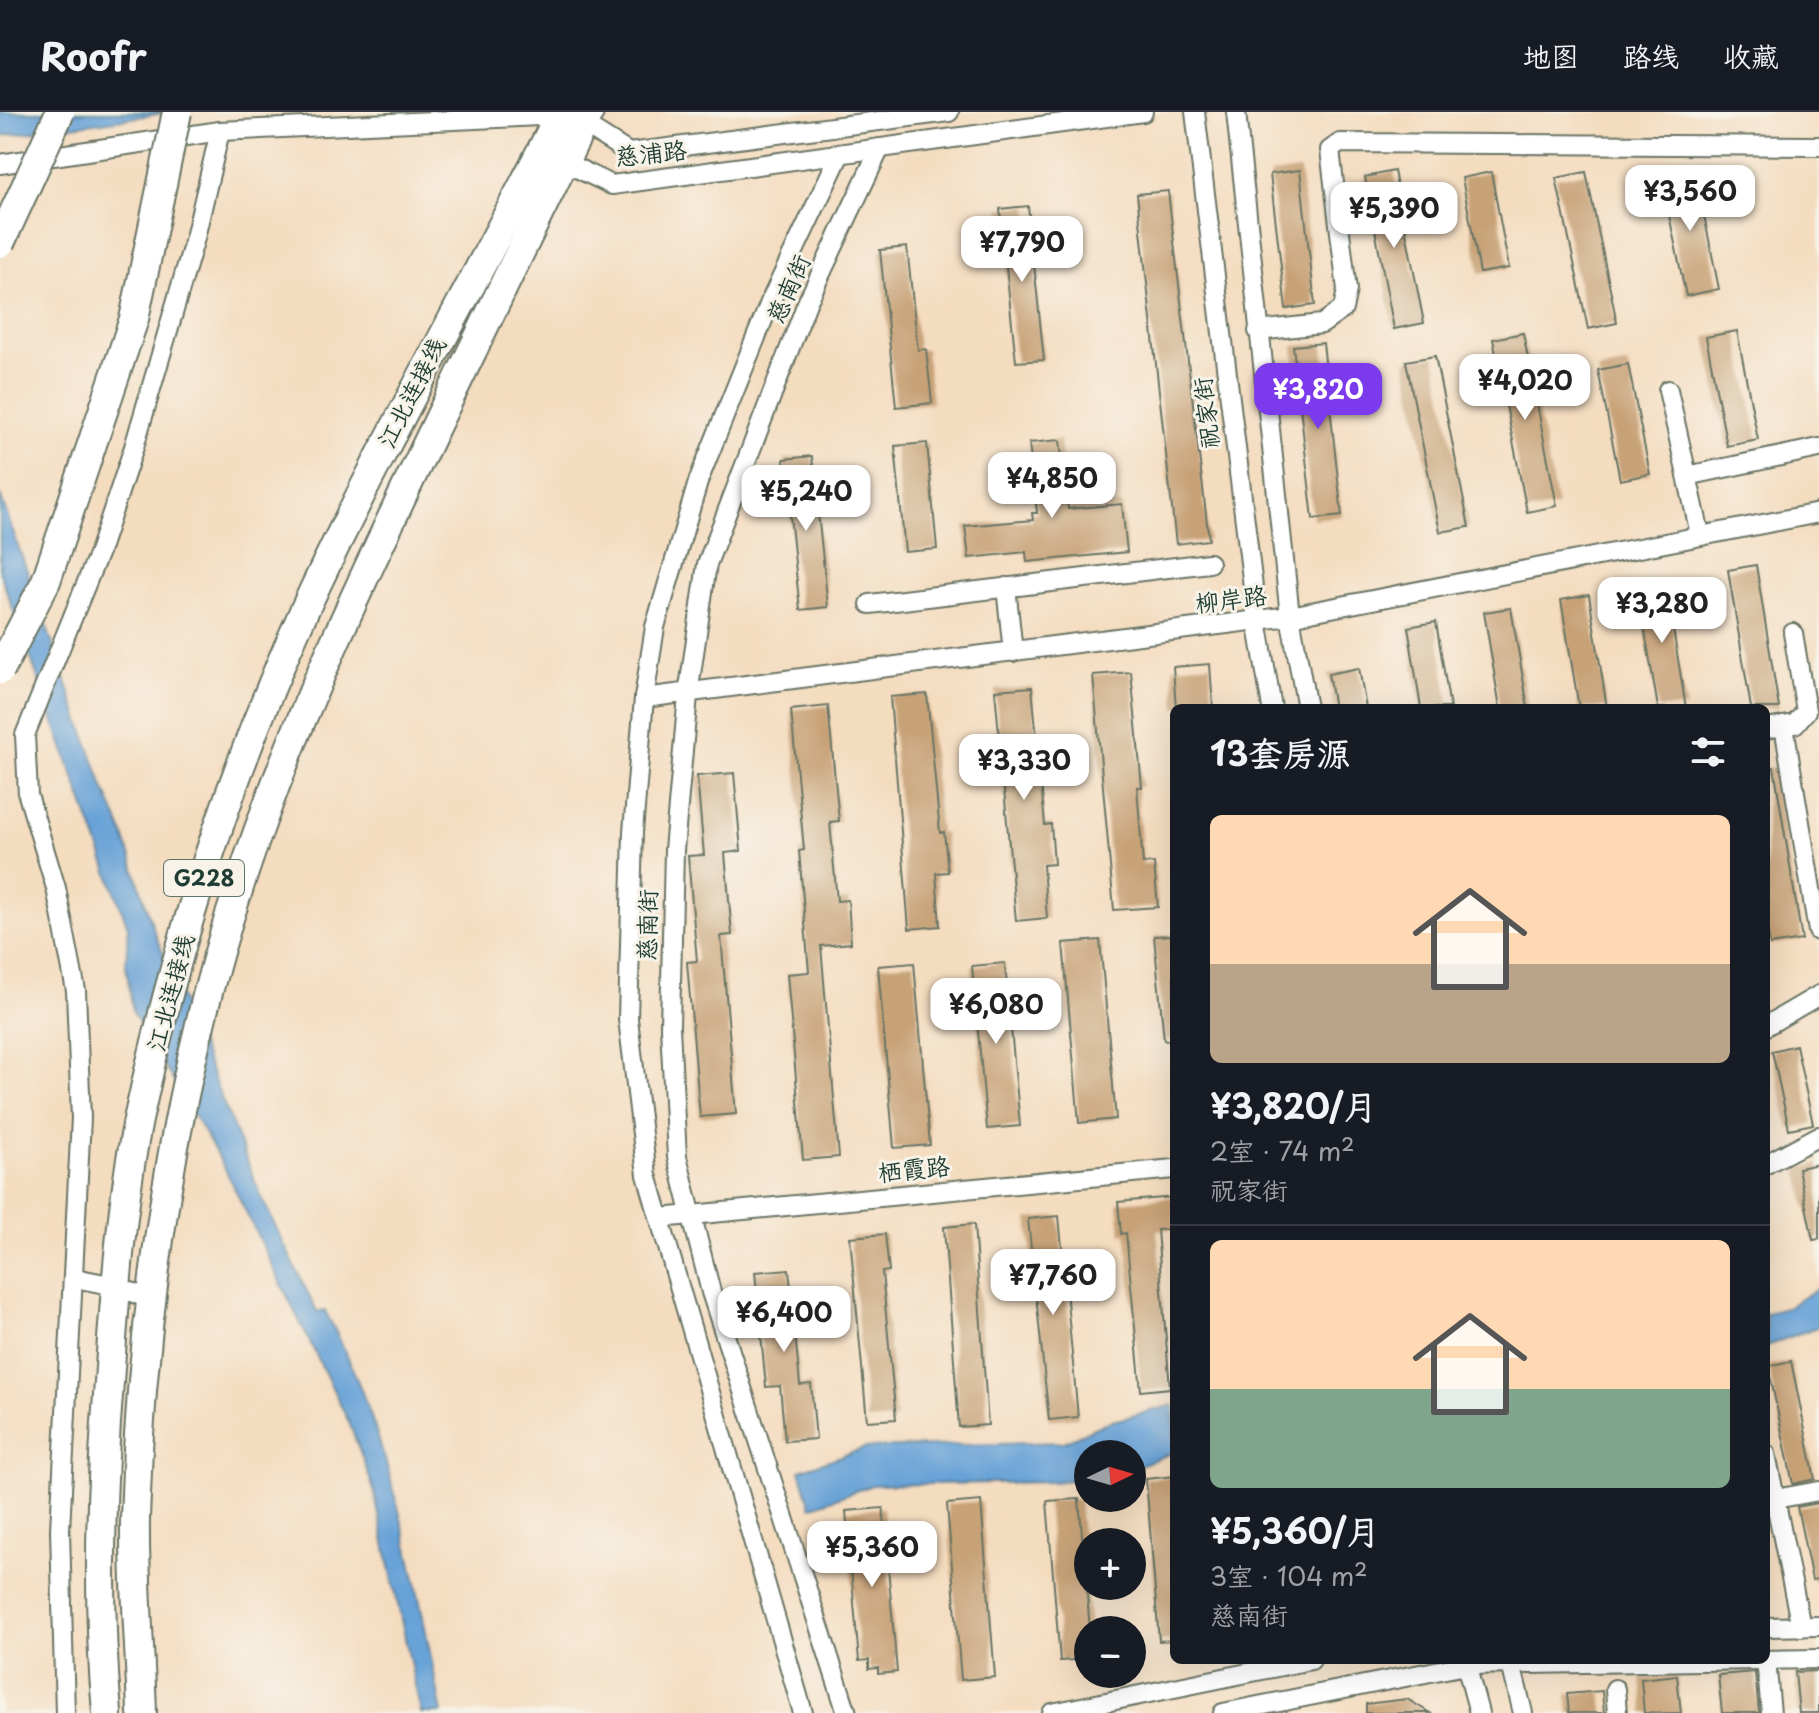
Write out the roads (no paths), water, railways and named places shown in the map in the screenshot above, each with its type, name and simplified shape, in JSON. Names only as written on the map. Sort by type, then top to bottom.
[{"type":"highway","points":[[0,243],[60,112]]},
{"type":"highway","points":[[0,670],[46,581],[134,319],[177,112]]},
{"type":"highway","name":"江北连接线","points":[[142,1713],[135,1519],[169,1170],[202,1017],[239,885],[288,753],[345,617],[564,162],[573,116]]},
{"type":"highway","name":"江北连接线","points":[[107,1713],[100,1627],[102,1470],[116,1286],[138,1122],[176,966],[238,770],[303,613],[404,406],[573,116]]},
{"type":"street","name":"慈浦路","points":[[573,116],[629,153],[949,112]]},
{"type":"street","name":"慈浦路","points":[[564,162],[612,185],[1143,112]]},
{"type":"street","name":"祝家街","points":[[1195,112],[1257,620],[1271,704]]},
{"type":"street","points":[[1236,112],[1290,616],[1306,704]]},
{"type":"street","points":[[0,164],[220,131],[573,116]]},
{"type":"street","points":[[65,1713],[60,1530],[81,1118],[76,991],[56,888],[28,795],[25,735],[99,552],[134,447],[191,252],[220,131]]},
{"type":"street","points":[[1258,331],[1322,324],[1343,309],[1347,290],[1330,150],[1340,143],[1819,146]]},
{"type":"street","name":"慈南街","points":[[847,1713],[711,1292],[677,1157],[670,1027],[674,850],[688,695],[707,564],[807,303],[880,148]]},
{"type":"street","name":"慈南街","points":[[803,1713],[647,1175],[628,1019],[633,832],[644,698],[655,627],[699,479],[771,300],[840,154]]},
{"type":"street","points":[[1668,390],[1700,534]]},
{"type":"street","points":[[1687,476],[1819,448]]},
{"type":"street","name":"柳岸路","points":[[644,698],[688,695],[1290,616],[1819,513]]},
{"type":"street","points":[[870,604],[1209,563]]},
{"type":"street","points":[[1006,587],[1013,652]]},
{"type":"street","points":[[1793,633],[1806,711],[1795,724],[1775,727],[1818,931]]},
{"type":"street","points":[[1770,1024],[1819,995]]},
{"type":"street","points":[[1770,1162],[1819,1136]]},
{"type":"street","name":"栖霞路","points":[[660,1218],[1170,1169]]},
{"type":"street","points":[[74,1278],[116,1286],[154,1301]]},
{"type":"street","points":[[1770,1474],[1810,1626],[1770,1627]]},
{"type":"street","points":[[1775,1499],[1819,1491]]},
{"type":"street","points":[[1770,1660],[1819,1659]]},
{"type":"street","points":[[1052,1713],[1291,1664]]},
{"type":"street","points":[[1223,1713],[1461,1664]]},
{"type":"street","points":[[1466,1664],[1479,1713]]},
{"type":"street","points":[[1511,1664],[1523,1713]]},
{"type":"street","points":[[1766,1664],[1771,1713]]},
{"type":"street","points":[[1615,1689],[1617,1713]]},
{"type":"water","points":[[0,112],[173,112],[0,136]]},
{"type":"water","points":[[0,495],[102,783],[124,835],[154,931],[263,1201],[317,1312],[325,1311],[367,1406],[384,1456],[411,1559],[442,1713],[421,1713],[373,1487],[349,1422],[223,1165],[133,1013],[126,966],[128,927],[0,573]]},
{"type":"water","points":[[1819,1288],[1819,1326],[1770,1344],[1770,1312],[1785,1308]]},
{"type":"water","points":[[1170,1406],[1170,1454],[1146,1463],[1146,1440],[1074,1440],[1074,1480],[872,1485],[811,1507],[800,1470],[865,1448],[1064,1442],[1105,1423]]}]
